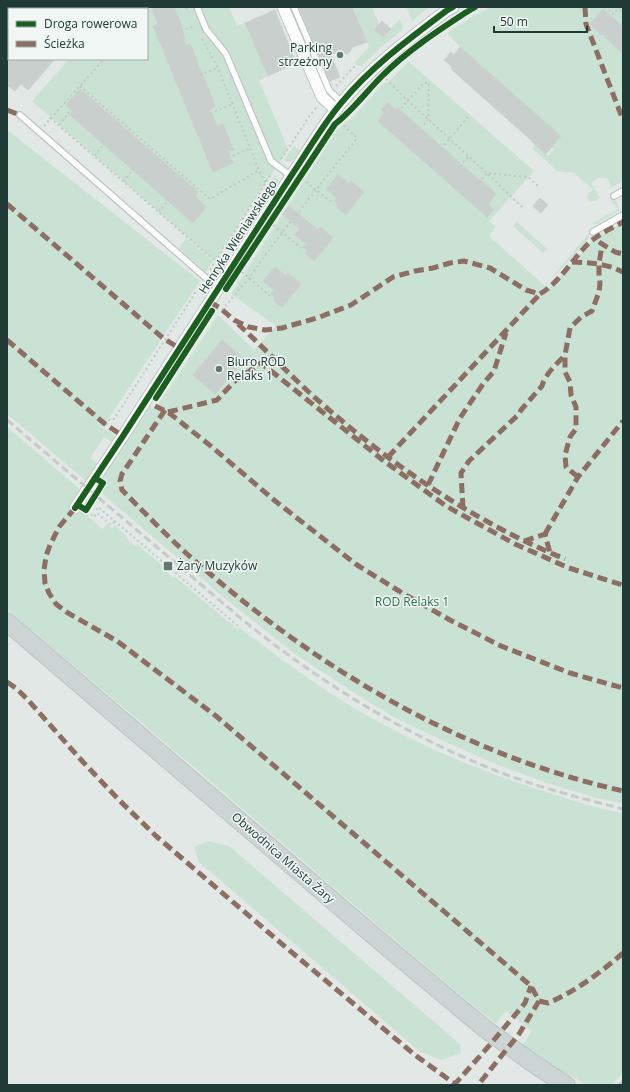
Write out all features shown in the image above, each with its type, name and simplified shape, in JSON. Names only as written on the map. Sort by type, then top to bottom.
[{"type":"main road","name":"Obwodnica Miasta Żary","points":[[7,622],[375,937],[484,1028],[566,1085]]},
{"type":"street","points":[[283,7],[322,98],[327,95],[340,114]]},
{"type":"street","name":"Henryka Wieniawskiego","points":[[80,509],[123,436],[220,286],[298,178],[319,133],[340,114],[370,72],[402,44],[453,7]]},
{"type":"lane","points":[[198,7],[206,29],[226,54],[270,161],[298,178]]},
{"type":"lane","points":[[294,7],[322,75],[327,95]]},
{"type":"lane","points":[[20,114],[206,278],[220,286]]},
{"type":"lane","points":[[614,196],[623,191]]},
{"type":"lane","points":[[593,232],[623,215]]},
{"type":"path","points":[[186,7],[189,13]]},
{"type":"path","points":[[604,7],[613,14],[619,8],[623,13]]},
{"type":"path","points":[[181,31],[195,26],[198,31]]},
{"type":"path","points":[[200,37],[218,68],[266,184]]},
{"type":"path","points":[[39,131],[103,60]]},
{"type":"path","points":[[106,425],[110,419],[114,418],[311,114],[354,66]]},
{"type":"path","points":[[200,75],[218,68]]},
{"type":"path","points":[[377,81],[388,71]]},
{"type":"path","points":[[386,79],[522,207]]},
{"type":"path","points":[[401,108],[424,83],[429,83],[428,119],[423,126]]},
{"type":"path","points":[[80,86],[210,199],[259,170]]},
{"type":"path","points":[[215,111],[233,104]]},
{"type":"path","points":[[59,125],[69,112]]},
{"type":"path","points":[[222,310],[249,278],[357,138],[340,114],[335,124]]},
{"type":"path","points":[[444,145],[468,117]]},
{"type":"path","points":[[50,118],[215,261]]},
{"type":"path","points":[[95,156],[104,143]]},
{"type":"path","points":[[233,156],[250,148]]},
{"type":"path","points":[[463,162],[469,156]]},
{"type":"path","points":[[124,182],[133,169]]},
{"type":"path","points":[[482,179],[487,173]]},
{"type":"path","points":[[487,173],[528,177],[539,187]]},
{"type":"path","points":[[298,178],[332,202]]},
{"type":"path","points":[[159,212],[169,200]]},
{"type":"path","points":[[270,224],[301,248]]},
{"type":"path","points":[[240,271],[270,296]]},
{"type":"path","points":[[96,510],[98,507],[115,521],[238,626],[236,628]]},
{"type":"path","points":[[80,509],[94,517],[97,513],[112,525],[115,521]]},
{"type":"green space","points":[[229,7],[237,26],[245,23],[268,76],[259,80],[288,149],[215,261],[32,101],[68,60],[148,60],[148,8],[113,8]]},
{"type":"green space","points":[[353,7],[372,7],[379,24],[375,30],[383,37],[400,19],[403,26],[402,30],[381,47],[362,66],[354,63],[369,47]]},
{"type":"green space","points":[[429,7],[412,21],[407,8]]},
{"type":"green space","points":[[491,7],[623,7],[623,181],[611,188],[607,178],[598,178],[591,183],[600,198],[595,201],[591,201],[586,197],[593,189],[574,173],[557,171],[532,148],[535,145],[548,156],[554,149],[552,147],[561,136],[460,47],[447,33]]},
{"type":"green space","points":[[395,56],[402,57],[375,82],[374,75]]},
{"type":"green space","name":"ROD Relaks 1","points":[[409,62],[534,171],[489,221],[496,227],[489,236],[548,289],[591,242],[623,222],[623,804],[593,797],[544,782],[493,763],[392,716],[295,654],[227,600],[101,493],[108,483],[102,478],[148,407],[152,406],[157,410],[158,405],[218,315],[254,350],[276,326],[231,294],[337,130],[354,116],[384,83],[387,83]]},
{"type":"green space","points":[[7,130],[200,281],[105,424],[101,427],[114,434],[115,437],[112,442],[104,437],[90,458],[98,464],[86,481],[7,414]]},
{"type":"green space","points":[[294,146],[301,151],[299,154],[291,161],[284,160]]},
{"type":"green space","points":[[275,175],[278,183],[272,195],[265,190]]},
{"type":"green space","points":[[610,200],[616,201],[620,210],[595,225],[593,223],[618,209]]},
{"type":"green space","points":[[517,222],[547,249],[543,253],[513,226]]},
{"type":"green space","points":[[589,233],[589,238],[550,280]]},
{"type":"green space","points":[[186,238],[213,261],[206,272],[179,248]]},
{"type":"green space","points":[[221,258],[229,263],[219,273],[211,273]]},
{"type":"green space","points":[[7,427],[81,490],[71,505],[87,515],[102,529],[107,524],[112,528],[115,525],[135,546],[137,544],[165,568],[164,570],[173,578],[174,576],[237,629],[239,627],[329,692],[361,712],[406,736],[477,768],[577,802],[623,813],[623,1073],[611,1085],[587,1085],[555,1067],[523,1045],[532,1031],[506,1011],[496,1024],[390,936],[7,609]]},
{"type":"green space","points":[[208,841],[229,846],[460,1044],[461,1053],[441,1060],[419,1051],[199,862],[194,847]]},
{"type":"building","points":[[158,7],[174,7],[181,23],[186,46],[190,44],[214,103],[215,107],[210,109],[217,126],[223,124],[234,150],[228,151],[233,163],[213,172],[153,26],[158,24],[152,9]]},
{"type":"building","name":"Parking strzeżony","points":[[299,7],[352,7],[367,42],[353,47],[348,54],[330,53],[340,77],[330,81]]},
{"type":"building","points":[[603,9],[623,27],[623,54],[590,24]]},
{"type":"building","points":[[275,10],[296,63],[268,76],[245,23]]},
{"type":"building","points":[[382,21],[391,29],[383,37],[374,30]]},
{"type":"building","points":[[460,47],[561,136],[546,154],[451,69],[452,67],[444,60],[451,52],[454,55]]},
{"type":"building","points":[[7,59],[54,60],[28,90],[21,84],[15,91],[7,85]]},
{"type":"building","points":[[80,89],[198,192],[195,196],[206,207],[193,223],[70,115],[73,111],[66,105]]},
{"type":"building","points":[[388,102],[396,110],[398,108],[496,194],[488,204],[494,210],[487,217],[378,121],[384,113],[381,110]]},
{"type":"building","points":[[338,175],[349,184],[351,181],[364,192],[346,215],[337,207],[338,205],[334,201],[337,198],[326,189]]},
{"type":"building","points":[[540,198],[548,205],[541,213],[533,206]]},
{"type":"building","points":[[289,206],[318,230],[320,227],[333,238],[314,261],[305,253],[308,251],[303,247],[306,244],[295,235],[300,229],[282,214]]},
{"type":"building","points":[[275,267],[286,276],[288,273],[301,284],[282,307],[273,300],[275,297],[271,294],[274,290],[263,281]]},
{"type":"building","points":[[222,340],[244,359],[215,394],[193,375]]},
{"type":"railway","points":[[7,420],[244,621],[337,689],[403,727],[471,760],[536,785],[623,809]]},
{"type":"railway","points":[[619,1085],[623,1081]]},
{"type":"marked path","points":[[585,7],[586,24],[623,120]]},
{"type":"marked path","points":[[7,110],[20,115]]},
{"type":"marked path","points":[[7,204],[163,338],[179,348]]},
{"type":"marked path","points":[[210,302],[234,320],[249,327],[265,330],[282,328],[317,318],[351,305],[393,277],[464,261],[490,268],[526,290],[540,294],[561,276],[590,242],[623,222]]},
{"type":"marked path","points":[[599,242],[615,252],[623,254]]},
{"type":"marked path","points":[[578,477],[566,467],[565,455],[570,437],[576,429],[576,407],[571,395],[570,382],[565,372],[565,355],[570,328],[581,317],[592,311],[599,292],[599,264],[602,245]]},
{"type":"marked path","points":[[572,262],[604,265],[623,272]]},
{"type":"marked path","points":[[388,457],[540,294]]},
{"type":"marked path","points":[[238,324],[312,395],[370,444],[400,466],[432,488],[497,527],[565,559]]},
{"type":"marked path","points":[[428,485],[460,418],[483,384],[494,371],[506,333]]},
{"type":"marked path","points":[[7,340],[105,424],[123,436]]},
{"type":"marked path","points":[[463,508],[461,473],[469,461],[519,414],[542,386],[548,373],[565,355]]},
{"type":"marked path","points":[[168,412],[217,400],[235,381],[261,363],[384,461],[446,506],[515,544],[569,568],[623,585]]},
{"type":"marked path","points":[[155,406],[168,412],[274,500],[357,565],[404,594],[501,646],[570,673],[623,688]]},
{"type":"marked path","points":[[165,410],[122,474],[120,481],[122,490],[186,553],[234,594],[284,633],[336,668],[390,700],[445,729],[502,754],[561,774],[623,791]]},
{"type":"marked path","points":[[545,534],[578,477],[623,421]]},
{"type":"marked path","points":[[75,508],[59,527],[46,556],[44,570],[45,583],[56,604],[68,613],[117,641],[216,716],[531,986],[539,1001],[519,1034],[478,1085]]},
{"type":"marked path","points":[[524,541],[545,534],[550,553]]},
{"type":"marked path","points":[[7,682],[16,688],[28,700],[83,762],[156,836],[415,1055],[455,1084]]},
{"type":"marked path","points":[[539,1001],[548,1003],[568,993],[606,968],[623,953]]},
{"type":"marked path","points":[[457,1085],[455,1084],[525,1003],[531,986]]},
{"type":"cycle path","points":[[75,508],[328,119],[354,89],[378,65],[418,32],[453,7]]},
{"type":"cycle path","points":[[226,289],[335,124],[342,119],[401,58],[475,7]]},
{"type":"cycle path","points":[[156,398],[212,311]]},
{"type":"cycle path","points":[[78,505],[86,510],[103,483],[95,478]]},
{"type":"place","name":"Parking strzeżony","points":[[340,55]]},
{"type":"place","name":"Biuro ROD Relaks 1","points":[[219,369]]},
{"type":"place","name":"Żary Muzyków","points":[[168,566]]}]
